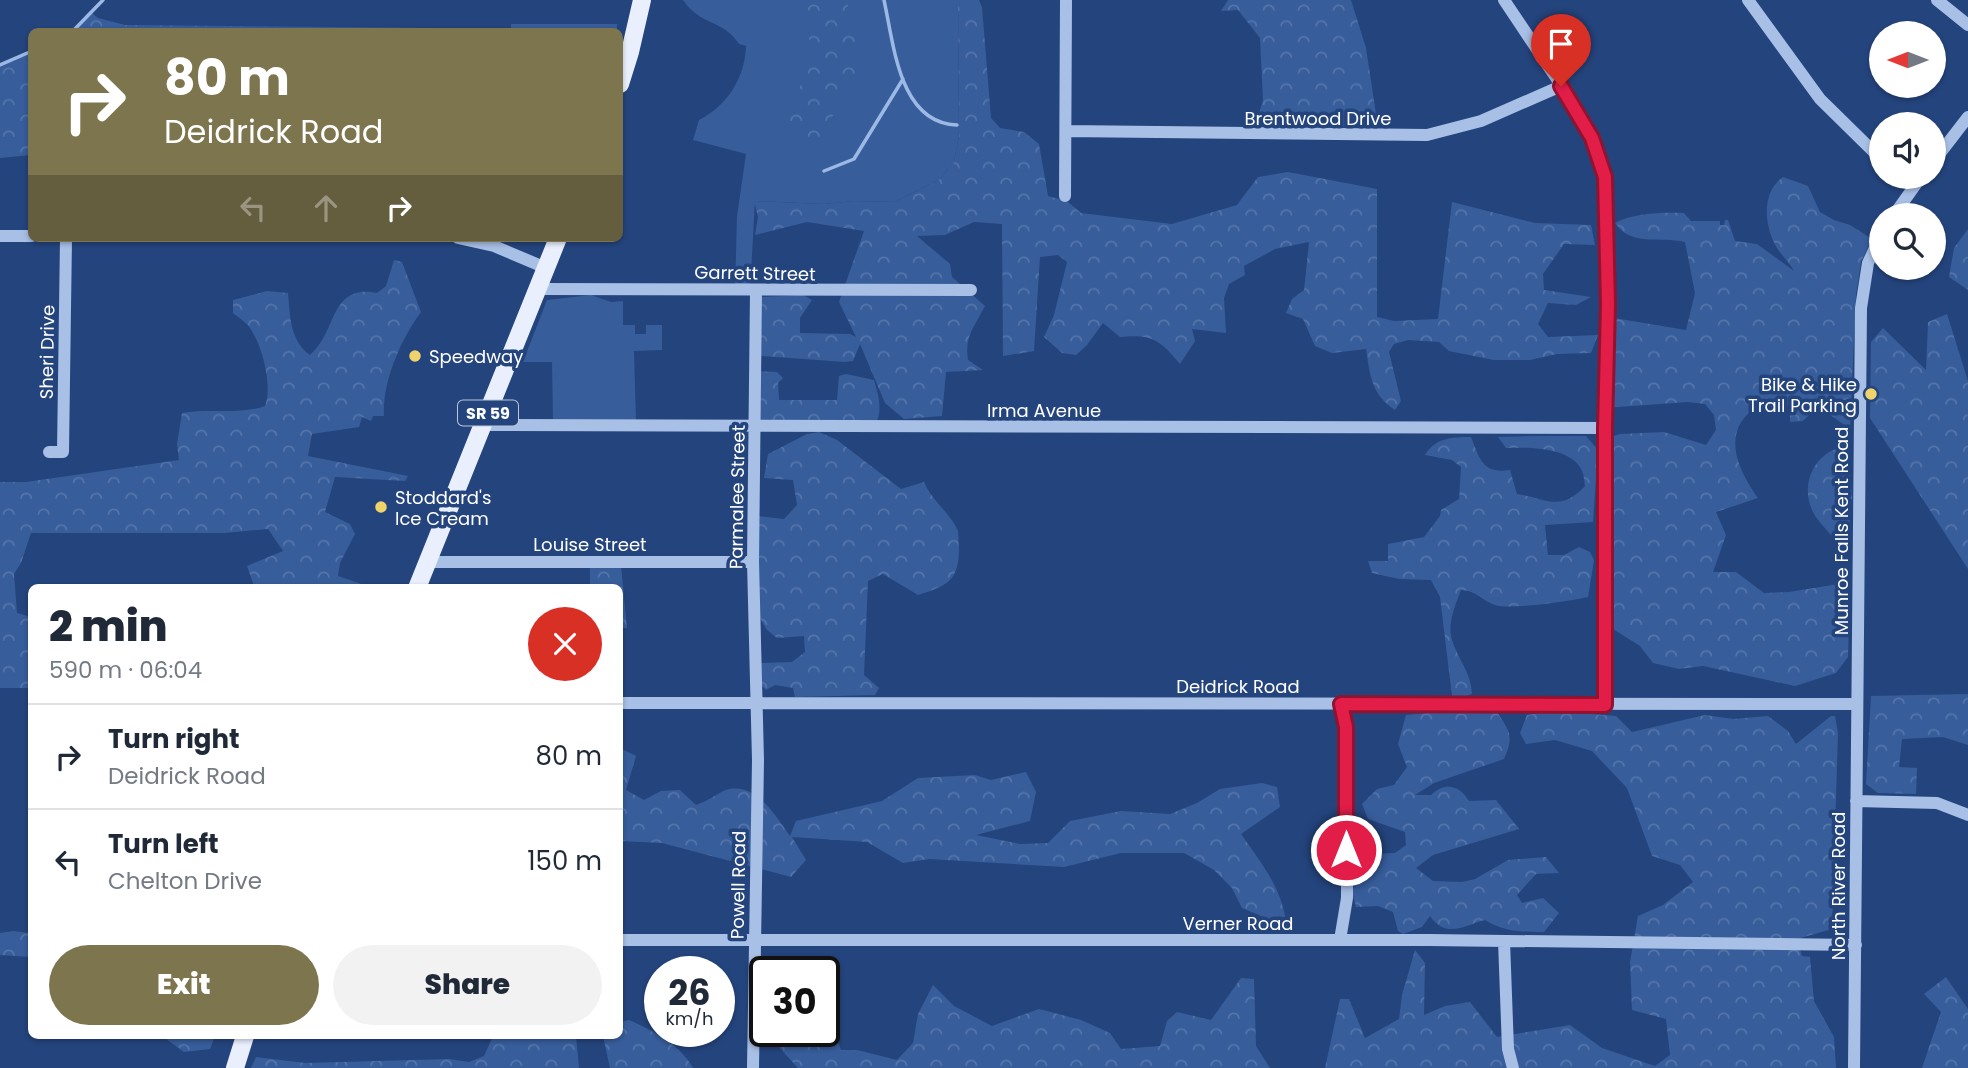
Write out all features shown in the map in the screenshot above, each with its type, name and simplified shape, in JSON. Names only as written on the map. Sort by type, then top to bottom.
[{"type":"main road","points":[[623,75],[642,0]]},
{"type":"main road","name":"SR 59","points":[[419,584],[556,242]]},
{"type":"main road","points":[[235,1068],[244,1039]]},
{"type":"street","points":[[1066,0],[1066,196]]},
{"type":"street","points":[[1504,0],[1592,138],[1605,177],[1608,304],[1605,705]]},
{"type":"street","points":[[1748,0],[1820,99],[1869,147]]},
{"type":"street","points":[[1937,0],[1968,25]]},
{"type":"street","name":"Brentwood Drive","points":[[1066,131],[1427,135],[1481,121],[1561,86]]},
{"type":"street","points":[[1946,145],[1968,117]]},
{"type":"street","points":[[0,236],[28,236]]},
{"type":"street","name":"Sheri Drive","points":[[49,452],[63,452],[66,242]]},
{"type":"street","points":[[476,242],[494,246],[546,268]]},
{"type":"street","name":"Munroe Falls Kent Road","points":[[1857,704],[1861,308],[1869,261]]},
{"type":"street","name":"Garrett Street","points":[[538,289],[971,290]]},
{"type":"street","name":"Parmalee Street","points":[[756,291],[753,562],[757,702]]},
{"type":"street","name":"Irma Avenue","points":[[483,425],[1605,428]]},
{"type":"street","name":"Louise Street","points":[[428,562],[753,562]]},
{"type":"street","name":"Powell Road","points":[[753,1068],[757,702]]},
{"type":"street","name":"Deidrick Road","points":[[623,703],[1857,704]]},
{"type":"street","points":[[1339,940],[1347,898],[1346,727],[1341,704]]},
{"type":"street","name":"North River Road","points":[[1854,1068],[1857,704]]},
{"type":"street","points":[[1856,801],[1937,803],[1968,815]]},
{"type":"street","name":"Verner Road","points":[[623,940],[1504,940],[1856,945]]},
{"type":"street","points":[[1504,940],[1507,1049],[1513,1068]]},
{"type":"green space","points":[[683,0],[958,0],[959,136],[954,162],[940,179],[895,202],[854,201],[824,204],[755,201],[750,291],[735,291],[737,216],[746,154],[693,140],[699,120],[718,107],[733,90],[742,69],[746,46],[739,44],[726,30],[697,14]]},
{"type":"green space","points":[[806,0],[847,0],[849,9],[858,18],[859,31],[853,46],[857,77],[821,135],[807,142],[791,140],[780,126],[782,113],[790,110],[810,63],[810,41],[800,19]]},
{"type":"green space","points":[[958,0],[979,0],[982,7],[991,118],[1000,128],[1024,132],[1039,144],[1048,196],[1067,201],[1081,213],[1172,224],[1237,205],[1258,177],[1288,172],[1377,189],[1377,317],[1394,321],[1438,319],[1452,202],[1535,223],[1591,225],[1595,245],[1564,244],[1543,274],[1544,290],[1591,297],[1576,305],[1548,303],[1538,324],[1548,337],[1598,335],[1591,353],[1557,354],[1530,360],[1494,360],[1449,351],[1439,342],[1408,340],[1394,344],[1389,352],[1401,401],[1395,410],[1376,391],[1366,349],[1332,353],[1315,346],[1303,319],[1286,313],[1292,299],[1304,290],[1309,242],[1275,249],[1244,266],[1245,275],[1229,284],[1224,298],[1226,333],[1192,329],[1195,341],[1180,364],[1167,349],[1154,340],[1120,337],[1103,323],[1076,355],[1062,353],[1044,337],[1054,315],[1067,262],[1058,255],[1040,257],[1034,351],[1003,356],[1002,224],[974,222],[945,235],[917,236],[950,264],[952,277],[985,306],[971,332],[967,352],[968,360],[983,370],[946,372],[942,416],[904,419],[885,403],[860,344],[853,361],[845,362],[761,356],[760,297],[803,295],[812,300],[800,318],[800,333],[850,334],[856,337],[839,302],[864,231],[807,222],[755,235],[758,217],[754,201],[824,204],[854,201],[895,202],[940,179],[954,162],[959,136]]},
{"type":"green space","points":[[1228,0],[1351,0],[1366,48],[1378,127],[1255,126],[1263,100],[1260,38],[1238,10],[1221,11]]},
{"type":"green space","points":[[91,12],[98,18],[125,25],[429,28],[75,28]]},
{"type":"green space","points":[[511,24],[617,24],[617,28],[511,28]]},
{"type":"green space","points":[[28,51],[28,155],[0,158],[0,64]]},
{"type":"green space","points":[[1783,177],[1808,186],[1820,212],[1850,225],[1869,237],[1869,245],[1861,262],[1856,295],[1850,429],[1818,406],[1803,421],[1790,422],[1790,403],[1781,414],[1751,411],[1742,421],[1735,443],[1740,466],[1758,498],[1716,512],[1726,535],[1713,572],[1736,572],[1764,593],[1845,583],[1849,619],[1848,657],[1836,673],[1795,686],[1703,666],[1679,669],[1653,663],[1640,646],[1605,624],[1605,439],[1620,434],[1664,432],[1706,445],[1716,430],[1714,415],[1705,404],[1687,402],[1605,408],[1608,317],[1686,330],[1695,293],[1685,242],[1638,238],[1629,235],[1615,223],[1639,215],[1668,213],[1684,213],[1691,221],[1720,221],[1720,225],[1724,225],[1725,220],[1728,220],[1735,241],[1757,244],[1794,271],[1777,248],[1769,230],[1768,201],[1776,183]]},
{"type":"green space","points":[[1968,229],[1968,290],[1949,277],[1954,248]]},
{"type":"green space","points":[[394,260],[402,262],[421,312],[394,361],[386,389],[384,416],[373,416],[371,421],[362,417],[359,427],[312,434],[308,456],[408,476],[405,481],[335,477],[325,512],[350,524],[355,534],[340,563],[338,576],[361,584],[253,584],[247,566],[283,551],[268,529],[225,533],[31,533],[21,563],[14,574],[17,613],[28,616],[28,688],[0,688],[0,482],[26,482],[179,460],[177,444],[182,413],[245,410],[265,406],[268,388],[262,355],[250,328],[233,313],[233,300],[267,291],[288,293],[295,335],[298,343],[310,355],[326,334],[342,302],[361,292],[377,293],[386,286]]},
{"type":"green space","points":[[591,295],[611,302],[623,301],[623,325],[635,325],[635,334],[646,334],[646,325],[662,325],[662,350],[634,351],[636,421],[553,420],[552,362],[523,362],[547,300]]},
{"type":"green space","points":[[1947,314],[1968,381],[1968,569],[1870,418],[1871,342],[1883,328],[1926,370],[1928,322]]},
{"type":"green space","points":[[756,371],[777,372],[783,378],[778,383],[779,400],[837,400],[839,376],[846,374],[874,380],[879,407],[876,423],[755,427]]},
{"type":"green space","points":[[819,432],[837,440],[901,489],[924,482],[958,531],[957,568],[944,585],[918,595],[883,574],[868,581],[864,675],[879,688],[875,695],[795,697],[793,688],[775,685],[766,690],[760,684],[760,663],[792,662],[805,652],[804,636],[777,638],[767,630],[758,615],[758,516],[784,519],[797,505],[793,480],[764,478],[768,454],[807,434]]},
{"type":"green space","points":[[1586,436],[1598,450],[1593,522],[1545,525],[1548,555],[1564,555],[1579,547],[1590,552],[1594,560],[1588,597],[1503,606],[1461,590],[1450,630],[1472,694],[1461,698],[1452,696],[1440,597],[1431,580],[1399,579],[1372,573],[1368,561],[1388,561],[1388,544],[1424,537],[1440,516],[1441,510],[1459,499],[1461,467],[1452,460],[1425,455],[1434,445],[1445,440],[1471,437],[1483,463],[1493,470],[1510,470],[1517,494],[1552,502],[1568,499],[1576,494],[1585,486],[1582,471],[1568,456],[1547,450],[1506,448],[1498,437]]},
{"type":"green space","points":[[1844,447],[1848,448],[1852,496],[1848,541],[1841,548],[1815,516],[1808,491],[1812,471],[1818,462],[1825,455]]},
{"type":"green space","points":[[621,566],[623,584],[590,584],[590,567]]},
{"type":"green space","points":[[623,587],[627,628],[623,628]]},
{"type":"green space","points":[[1968,694],[1968,745],[1943,737],[1902,739],[1899,767],[1917,768],[1916,794],[1878,793],[1866,784],[1871,696]]},
{"type":"green space","points":[[1494,707],[1510,737],[1504,759],[1434,783],[1415,795],[1431,795],[1441,788],[1452,787],[1461,791],[1469,801],[1496,800],[1519,829],[1433,855],[1416,868],[1433,881],[1462,882],[1475,879],[1508,860],[1546,857],[1559,873],[1536,874],[1517,895],[1522,903],[1543,898],[1559,913],[1544,932],[1506,929],[1485,920],[1449,929],[1436,923],[1430,916],[1422,927],[1403,934],[1398,931],[1393,912],[1378,906],[1356,907],[1352,891],[1371,854],[1395,853],[1406,845],[1405,832],[1368,819],[1362,804],[1377,789],[1394,785],[1407,767],[1398,744],[1406,715]]},
{"type":"green space","points":[[1554,711],[1616,716],[1632,732],[1705,715],[1733,719],[1768,716],[1788,731],[1796,744],[1831,716],[1835,716],[1838,733],[1832,929],[1797,939],[1802,956],[1810,957],[1814,1001],[1834,1037],[1836,1068],[1325,1068],[1340,999],[1349,999],[1365,1038],[1399,1019],[1402,995],[1415,950],[1425,963],[1424,1015],[1445,1006],[1470,1002],[1497,1037],[1570,1025],[1602,1048],[1655,1066],[1670,1055],[1666,1019],[1632,1010],[1630,962],[1638,916],[1663,905],[1693,882],[1680,865],[1652,856],[1627,788],[1592,751],[1555,740],[1526,744],[1520,733],[1527,715]]},
{"type":"green space","points":[[623,750],[636,756],[626,790],[644,800],[661,791],[680,790],[696,805],[726,790],[747,791],[764,802],[790,836],[796,821],[882,801],[918,778],[975,775],[991,780],[1026,772],[1036,792],[1030,821],[976,835],[1020,844],[1048,843],[1070,821],[1121,811],[1170,814],[1197,803],[1220,789],[1262,783],[1277,787],[1280,807],[1241,834],[1275,886],[1286,921],[1273,921],[1242,908],[1232,888],[1214,870],[1184,853],[1121,853],[1064,867],[929,859],[903,863],[867,842],[792,837],[806,860],[791,877],[662,843],[623,841]]},
{"type":"green space","points":[[0,933],[28,933],[28,957],[0,955]]},
{"type":"green space","points":[[1946,977],[1968,1009],[1968,1068],[1922,1068],[1941,1012],[1924,994]]},
{"type":"green space","points":[[1241,978],[1254,979],[1256,1046],[1270,1068],[798,1068],[779,1047],[840,1047],[841,1050],[857,1050],[897,1060],[913,1043],[918,1014],[933,985],[954,1006],[992,1026],[1039,1009],[1081,1020],[1110,1033],[1121,1049],[1160,1046],[1167,1021],[1177,1012],[1211,1020]]},
{"type":"green space","points":[[629,1020],[644,1028],[644,1047],[676,1047],[693,1068],[610,1068],[604,1039],[623,1039],[623,1021]]},
{"type":"green space","points":[[166,1039],[214,1039],[210,1049],[184,1052]]},
{"type":"green space","points":[[492,1039],[576,1039],[579,1068],[251,1068],[256,1057],[305,1063],[449,1059],[469,1062],[484,1056]]},
{"type":"waterway","points":[[76,28],[103,0]]},
{"type":"waterway","points":[[884,0],[896,59],[911,96],[923,111],[938,121],[957,125]]},
{"type":"waterway","points":[[0,65],[28,53]]},
{"type":"waterway","points":[[824,171],[854,159],[903,79]]},
{"type":"place","name":"Speedway","points":[[415,356]]},
{"type":"place","name":"Bike & Hike Trail Parking","points":[[1871,394]]},
{"type":"place","name":"Stoddard's Ice Cream","points":[[381,507]]},
{"type":"route","points":[[1346,850],[1346,727],[1341,704],[1605,705],[1608,304],[1605,177],[1600,155],[1592,138],[1561,86]]}]
